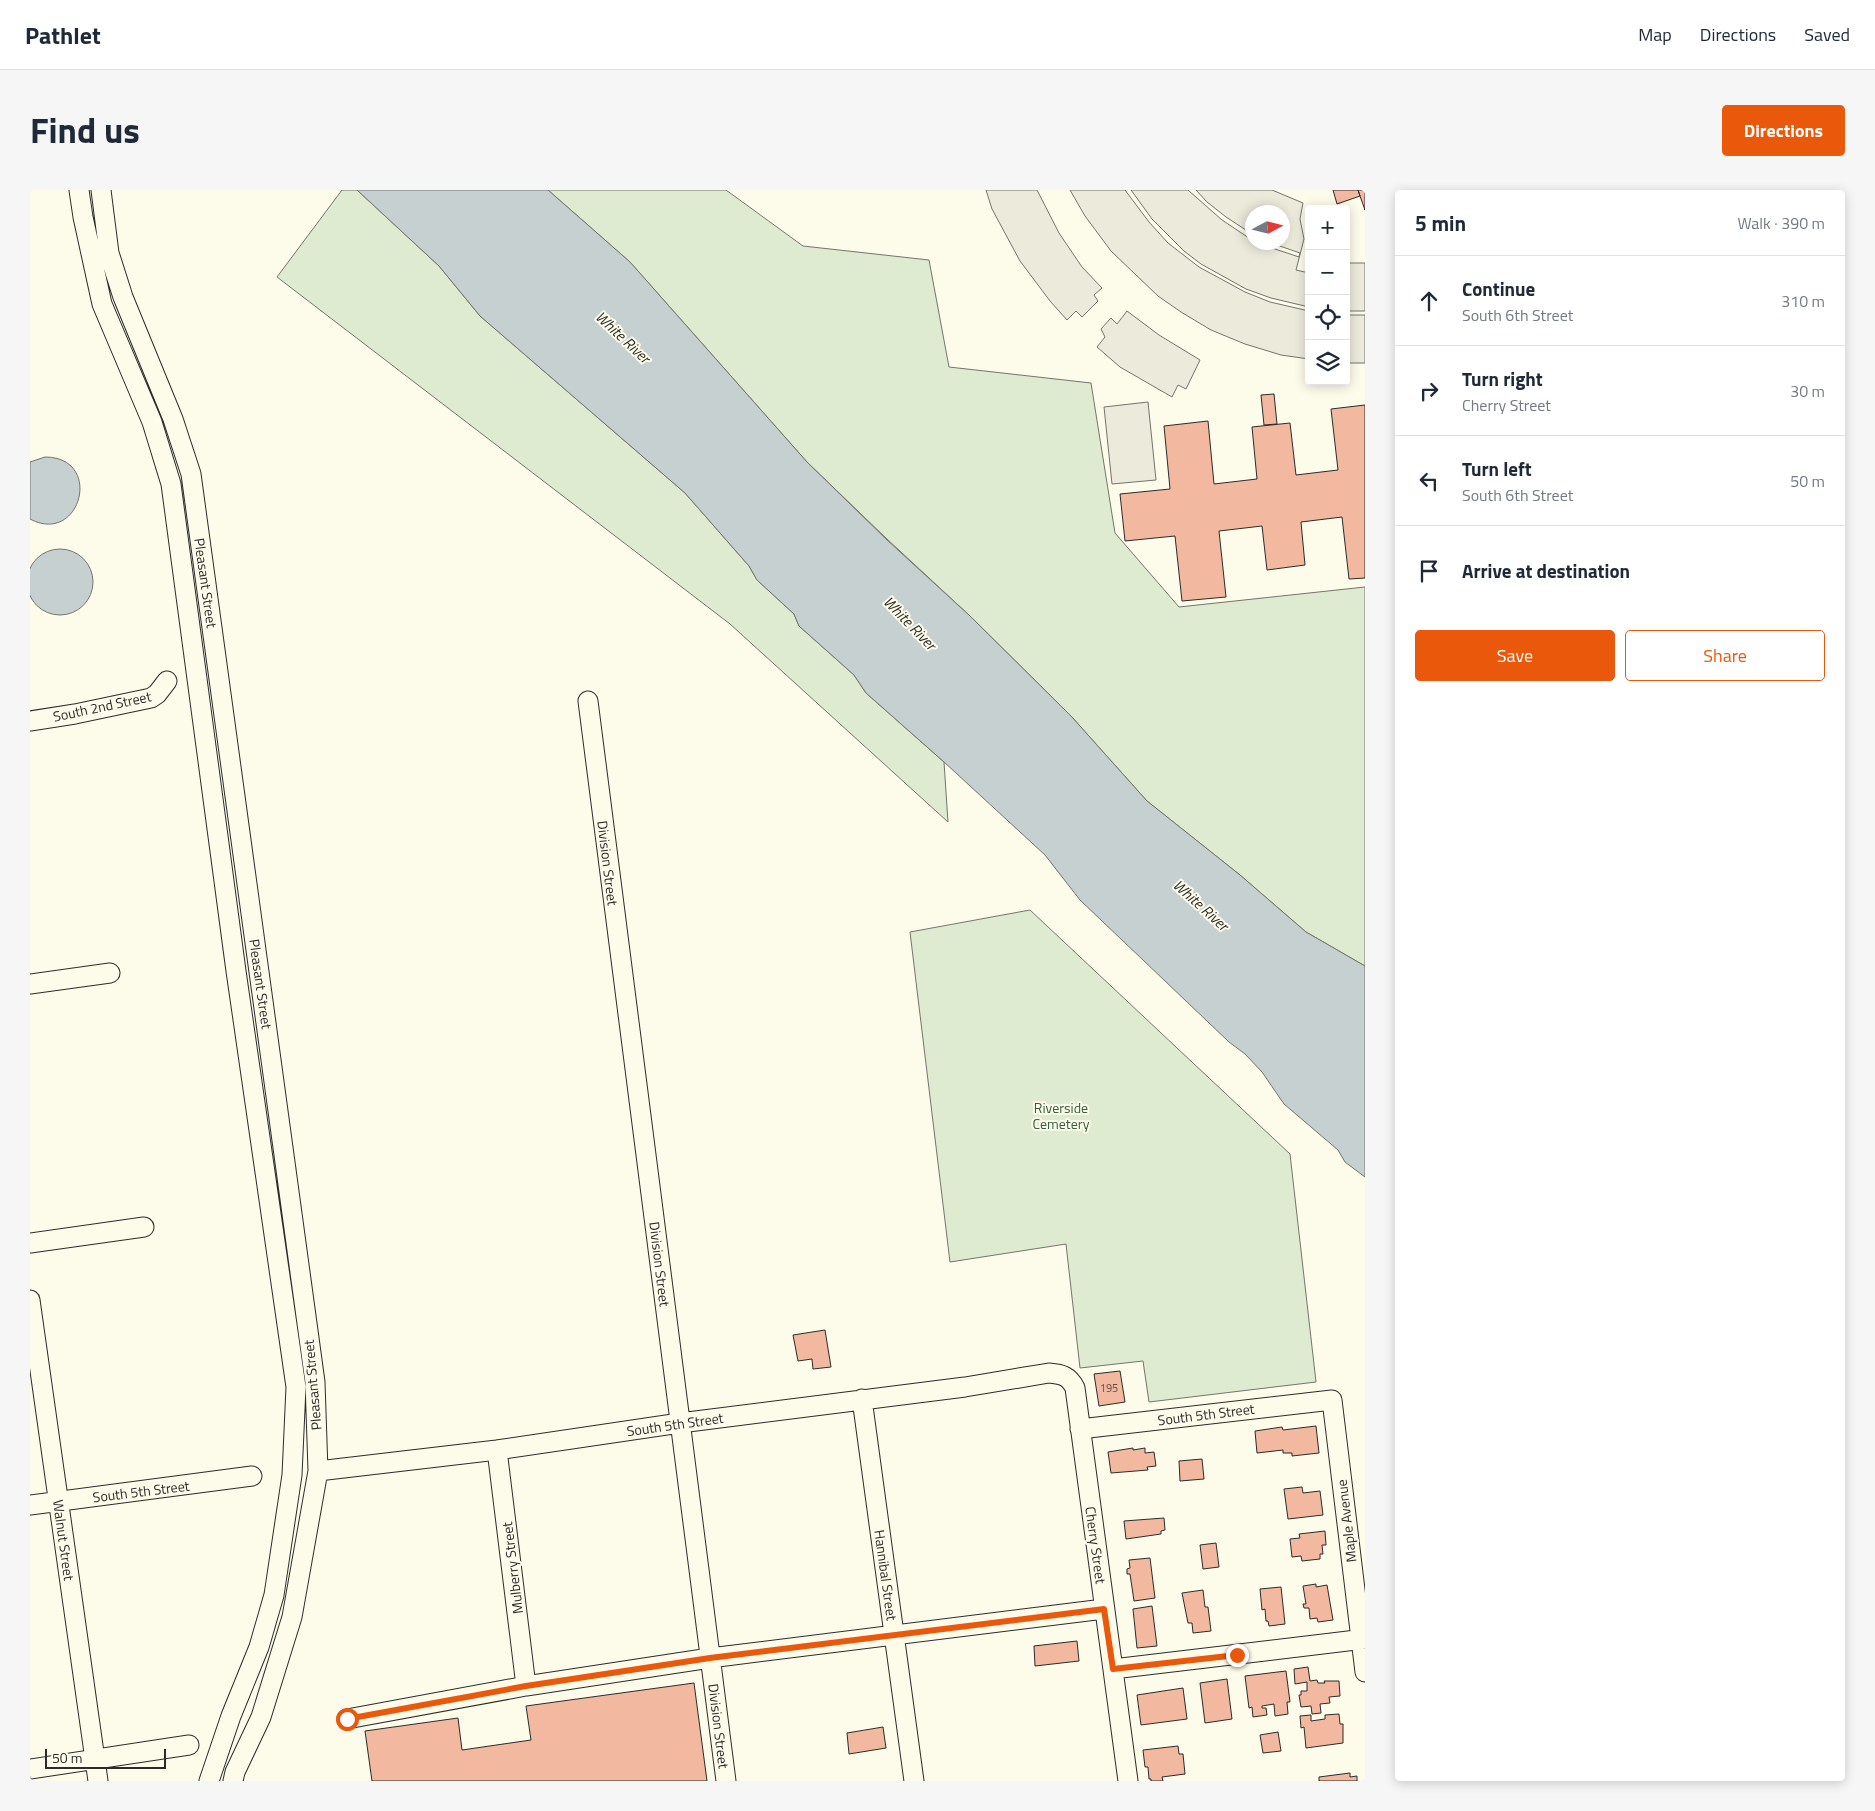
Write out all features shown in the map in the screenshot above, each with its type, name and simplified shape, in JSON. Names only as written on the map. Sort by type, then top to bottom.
[{"type":"street","name":"Pleasant Street","points":[[79,190],[102,304],[152,422],[172,484],[235,961],[296,1386],[292,1475],[274,1595],[259,1647],[231,1716],[209,1781]]},
{"type":"street","name":"Pleasant Street","points":[[101,190],[109,253],[123,297],[173,419],[191,474],[315,1382],[318,1471],[292,1617],[261,1717],[235,1772],[233,1781]]},
{"type":"street","name":"South 2nd Street","points":[[30,721],[75,714],[151,698],[157,694],[167,681]]},
{"type":"street","name":"Division Street","points":[[588,702],[726,1781]]},
{"type":"street","points":[[30,984],[110,973]]},
{"type":"street","points":[[30,1243],[144,1226]]},
{"type":"street","name":"Walnut Street","points":[[30,1300],[98,1781]]},
{"type":"street","name":"Cherry Street","points":[[1031,1376],[1050,1373],[1059,1374],[1067,1377],[1075,1388],[1128,1781]]},
{"type":"street","name":"South 5th Street","points":[[318,1471],[498,1450],[680,1423],[966,1387],[1031,1376]]},
{"type":"street","name":"Hannibal Street","points":[[862,1399],[914,1781]]},
{"type":"street","name":"South 5th Street","points":[[1080,1429],[1332,1400]]},
{"type":"street","name":"Maple Avenue","points":[[1332,1400],[1363,1639],[1365,1672]]},
{"type":"street","name":"Mulberry Street","points":[[498,1450],[526,1686]]},
{"type":"street","name":"South 5th Street","points":[[30,1505],[252,1476]]},
{"type":"street","points":[[347,1719],[526,1686],[710,1658],[1104,1609]]},
{"type":"street","points":[[1113,1669],[1363,1639]]},
{"type":"street","points":[[30,1769],[189,1745]]},
{"type":"green space","points":[[342,190],[357,190],[439,266],[480,316],[685,493],[749,566],[757,580],[794,614],[799,626],[854,675],[866,693],[944,762],[948,822],[730,624],[277,277]]},
{"type":"green space","points":[[548,190],[726,190],[803,246],[929,260],[949,367],[1091,383],[1115,533],[1179,607],[1365,587],[1365,966],[1306,932],[1240,875],[1147,801],[1071,716],[970,616],[807,462],[630,262]]},
{"type":"green space","name":"Riverside Cemetery","points":[[1030,910],[1290,1154],[1316,1382],[1149,1402],[1143,1361],[1080,1368],[1066,1244],[950,1262],[910,932]]},
{"type":"shaded area","points":[[986,190],[1037,190],[1059,233],[1082,267],[1102,288],[1094,295],[1098,301],[1082,317],[1076,311],[1067,320],[1050,301],[1020,261],[992,209]]},
{"type":"shaded area","points":[[1070,190],[1125,190],[1149,222],[1168,243],[1199,267],[1245,292],[1270,302],[1305,310],[1305,358],[1281,355],[1245,344],[1211,330],[1181,312],[1158,296],[1111,251],[1085,216]]},
{"type":"shaded area","points":[[1131,190],[1188,190],[1222,220],[1245,235],[1245,250],[1278,250],[1299,257],[1300,253],[1290,250],[1290,205],[1245,205],[1245,229],[1207,202],[1196,190],[1272,190],[1303,203],[1300,219],[1304,239],[1296,270],[1305,272],[1305,306],[1271,298],[1246,289],[1201,264],[1184,251],[1152,219]]},
{"type":"shaded area","points":[[1350,263],[1365,263],[1365,311],[1350,311]]},
{"type":"shaded area","points":[[1127,311],[1159,335],[1200,360],[1186,389],[1178,385],[1172,397],[1120,367],[1097,347],[1105,337],[1101,329],[1111,318],[1117,324]]},
{"type":"shaded area","points":[[1350,315],[1365,315],[1365,363],[1350,363]]},
{"type":"shaded area","points":[[1148,402],[1156,480],[1112,484],[1104,407]]},
{"type":"water","name":"White River","points":[[357,190],[548,190],[630,262],[807,462],[887,540],[970,616],[1071,716],[1147,801],[1240,875],[1306,932],[1365,966],[1365,1177],[1345,1162],[1338,1150],[1284,1104],[1262,1072],[1245,1054],[1229,1042],[1080,900],[1045,855],[866,693],[854,675],[799,626],[794,614],[757,580],[749,566],[685,493],[480,316],[439,266]]},
{"type":"water","points":[[45,457],[63,461],[75,470],[80,484],[79,498],[73,511],[62,521],[48,524],[30,519],[30,462]]},
{"type":"water","points":[[60,549],[73,552],[83,559],[90,569],[93,582],[90,595],[83,605],[73,612],[60,615],[47,612],[37,605],[30,595],[27,582],[30,569],[37,559],[47,552]]},
{"type":"building","points":[[1333,190],[1358,190],[1360,196],[1337,204]]},
{"type":"building","points":[[1358,190],[1365,190],[1365,210],[1360,196]]},
{"type":"building","points":[[1274,394],[1277,424],[1264,425],[1261,395]]},
{"type":"building","points":[[1365,405],[1365,578],[1349,579],[1342,517],[1301,522],[1305,565],[1267,570],[1262,526],[1219,531],[1226,597],[1182,601],[1175,536],[1125,541],[1120,494],[1170,489],[1164,426],[1208,421],[1214,484],[1257,479],[1252,427],[1290,423],[1296,475],[1338,470],[1331,409]]},
{"type":"building","points":[[825,1330],[831,1367],[813,1369],[812,1359],[798,1361],[793,1335]]},
{"type":"building","points":[[1120,1371],[1125,1402],[1099,1406],[1094,1374]]},
{"type":"building","points":[[1316,1426],[1319,1453],[1292,1456],[1292,1453],[1283,1453],[1283,1450],[1257,1453],[1255,1431],[1282,1427],[1283,1430]]},
{"type":"building","points":[[1133,1448],[1133,1450],[1145,1448],[1145,1453],[1154,1452],[1156,1466],[1147,1467],[1148,1470],[1111,1473],[1108,1452]]},
{"type":"building","points":[[1202,1459],[1204,1479],[1180,1481],[1179,1461]]},
{"type":"building","points":[[1302,1487],[1303,1493],[1320,1491],[1323,1515],[1288,1519],[1284,1489]]},
{"type":"building","points":[[1164,1518],[1165,1530],[1161,1531],[1161,1534],[1126,1539],[1124,1521]]},
{"type":"building","points":[[1325,1531],[1326,1545],[1322,1545],[1323,1554],[1320,1554],[1320,1559],[1302,1561],[1301,1556],[1292,1557],[1290,1539],[1300,1538],[1299,1534]]},
{"type":"building","points":[[1216,1543],[1219,1567],[1203,1569],[1200,1545]]},
{"type":"building","points":[[1150,1558],[1155,1598],[1134,1601],[1130,1574],[1127,1574],[1127,1569],[1130,1568],[1129,1560]]},
{"type":"building","points":[[1316,1584],[1316,1587],[1327,1585],[1333,1620],[1318,1622],[1317,1618],[1310,1619],[1309,1608],[1304,1608],[1303,1604],[1306,1604],[1303,1586]]},
{"type":"building","points":[[1281,1587],[1285,1624],[1269,1626],[1268,1621],[1266,1621],[1265,1609],[1262,1610],[1260,1589]]},
{"type":"building","points":[[1203,1590],[1205,1607],[1208,1607],[1211,1631],[1193,1633],[1192,1623],[1188,1623],[1182,1593]]},
{"type":"building","points":[[1152,1606],[1157,1646],[1137,1648],[1133,1609]]},
{"type":"building","points":[[1077,1641],[1079,1661],[1035,1666],[1034,1646]]},
{"type":"building","points":[[1308,1667],[1310,1681],[1317,1680],[1318,1683],[1325,1683],[1324,1681],[1339,1681],[1340,1696],[1329,1697],[1330,1703],[1320,1704],[1321,1713],[1312,1714],[1311,1706],[1301,1707],[1299,1695],[1301,1695],[1301,1691],[1307,1691],[1307,1682],[1295,1684],[1294,1669]]},
{"type":"building","points":[[1286,1671],[1290,1702],[1287,1702],[1288,1714],[1275,1716],[1274,1704],[1262,1706],[1262,1708],[1266,1708],[1267,1715],[1253,1717],[1252,1707],[1249,1708],[1245,1676]]},
{"type":"building","points":[[1227,1679],[1232,1719],[1205,1723],[1200,1683]]},
{"type":"building","points":[[694,1683],[707,1781],[372,1781],[365,1731],[458,1718],[462,1750],[531,1740],[526,1706]]},
{"type":"building","points":[[1183,1688],[1187,1719],[1141,1725],[1137,1695]]},
{"type":"building","points":[[1339,1714],[1340,1724],[1343,1724],[1343,1743],[1306,1748],[1304,1727],[1301,1728],[1300,1716],[1311,1715],[1311,1721],[1325,1719],[1325,1715]]},
{"type":"building","points":[[883,1727],[886,1748],[849,1754],[847,1733]]},
{"type":"building","points":[[1278,1732],[1281,1751],[1263,1753],[1260,1735]]},
{"type":"building","points":[[1178,1746],[1179,1754],[1183,1754],[1185,1774],[1162,1777],[1163,1781],[1151,1781],[1149,1779],[1148,1767],[1145,1767],[1143,1750]]},
{"type":"building","points":[[1350,1773],[1350,1777],[1357,1776],[1357,1781],[1319,1781],[1319,1777]]},
{"type":"route","points":[[347,1719],[526,1686],[710,1658],[1104,1609],[1113,1669],[1237,1655]]}]
